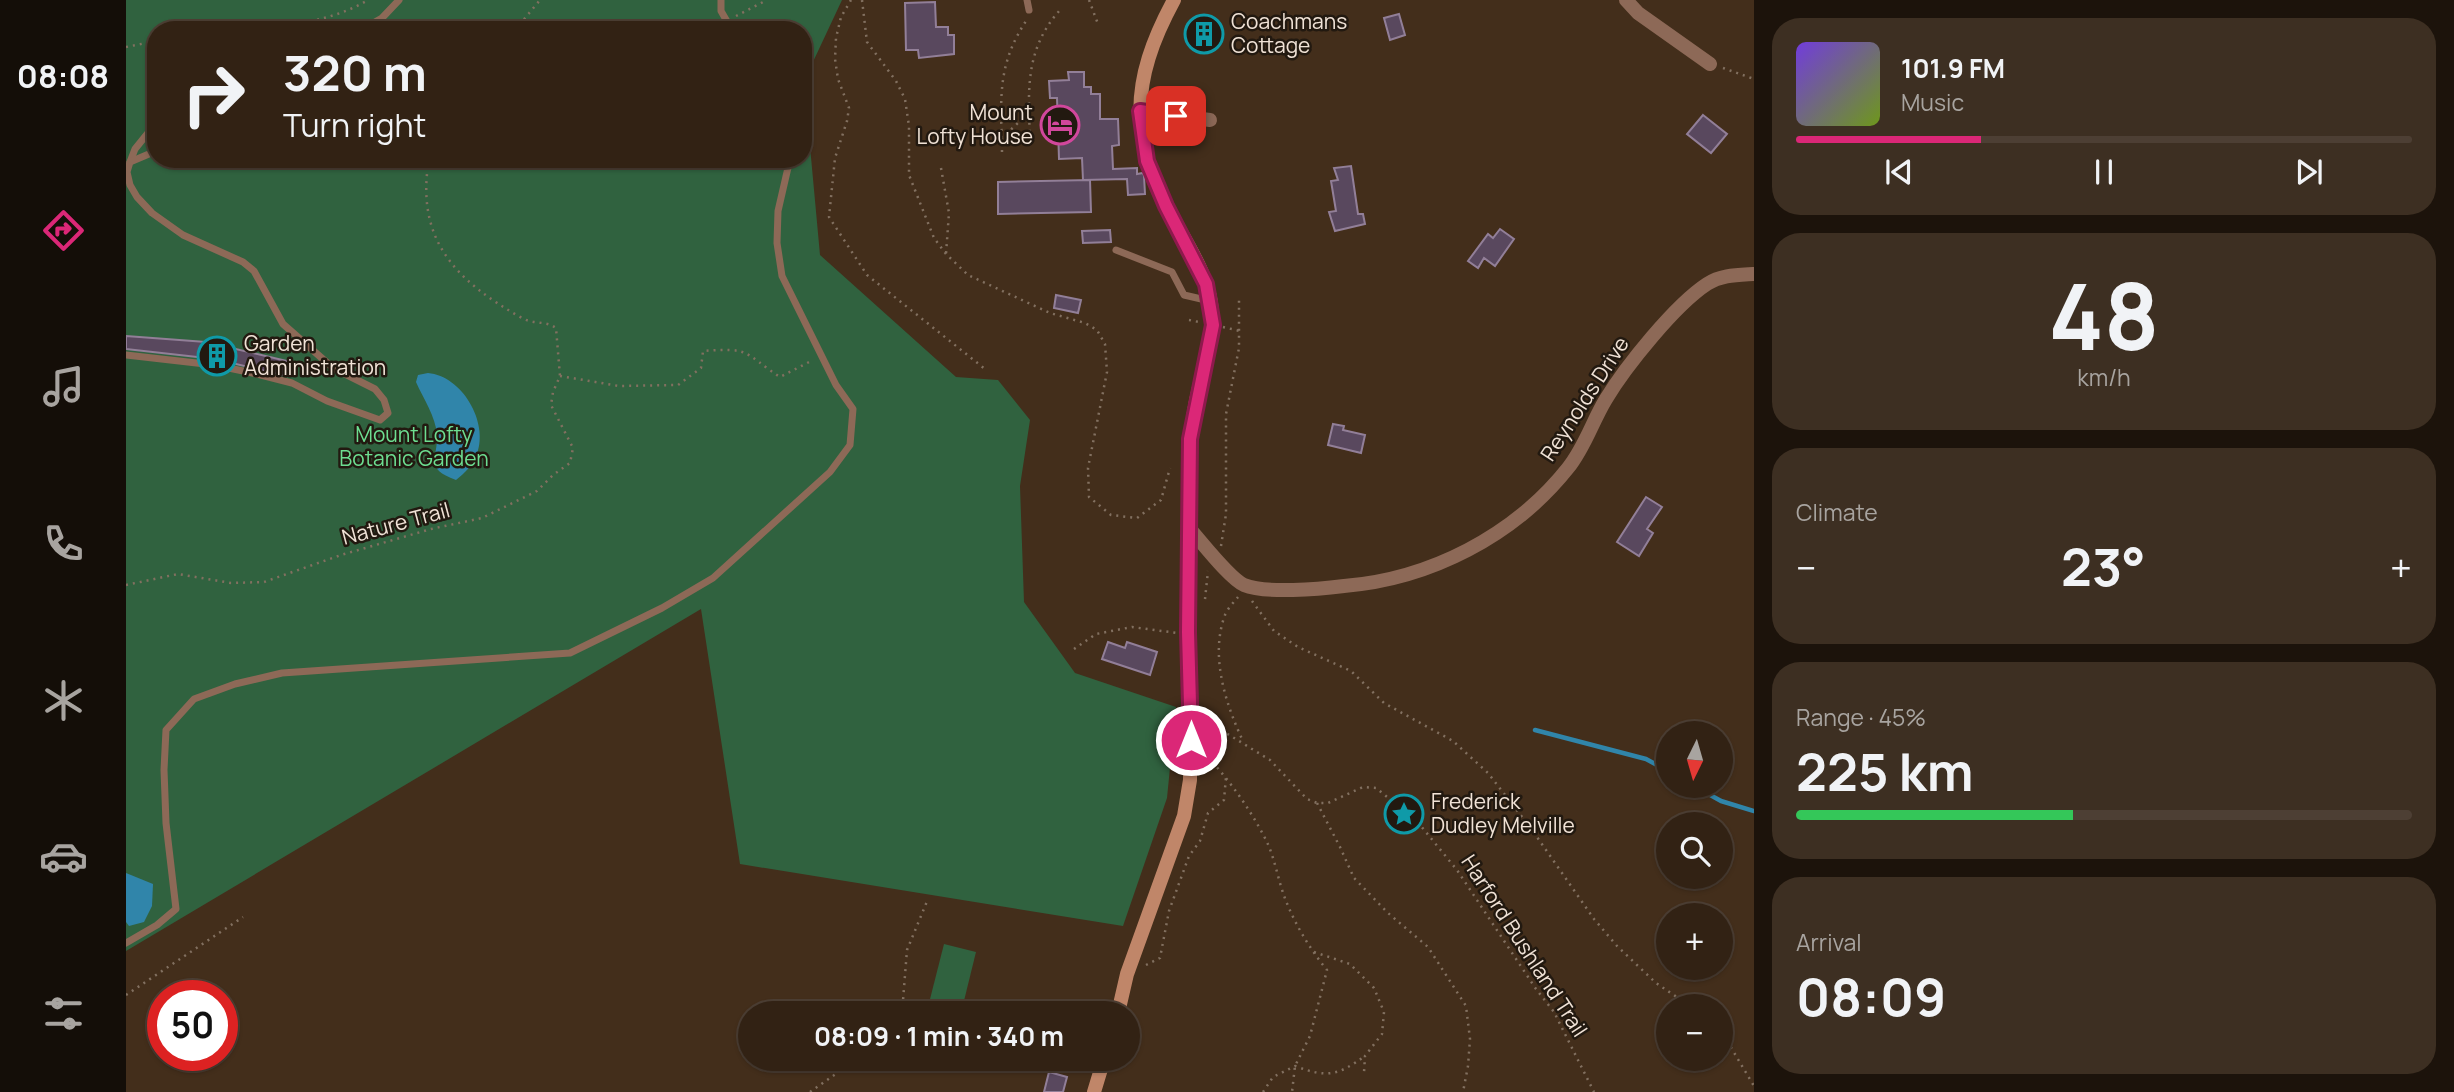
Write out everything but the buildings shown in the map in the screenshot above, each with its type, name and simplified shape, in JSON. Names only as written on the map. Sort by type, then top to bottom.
[{"type":"main road","points":[[1121,1001],[1127,974],[1184,816],[1190,780],[1190,439],[1213,325],[1206,284],[1166,206],[1147,161],[1140,111],[1144,68],[1156,33],[1174,0]]},
{"type":"main road","points":[[1094,1092],[1100,1071]]},
{"type":"street","points":[[1626,0],[1638,13],[1710,64]]},
{"type":"street","points":[[1140,111],[1210,120]]},
{"type":"street","name":"Reynolds Drive","points":[[1189,528],[1244,584],[1305,590],[1394,579],[1464,552],[1528,509],[1567,469],[1586,442],[1605,399],[1647,342],[1689,299],[1707,284],[1726,275],[1752,274]]},
{"type":"lane","points":[[377,21],[399,0]]},
{"type":"lane","points":[[721,0],[721,11],[726,21]]},
{"type":"lane","points":[[1027,0],[1031,10]]},
{"type":"lane","points":[[126,355],[214,365],[248,372],[292,383],[327,401],[380,420],[388,413],[384,400],[375,389],[333,368],[282,324],[254,271],[243,262],[183,235],[166,224],[137,197],[127,172],[135,149],[147,134]]},
{"type":"lane","points":[[130,162],[147,155]]},
{"type":"lane","points":[[126,943],[157,925],[176,909],[166,823],[166,730],[194,699],[235,684],[282,673],[570,653],[662,608],[722,570],[830,472],[850,445],[853,409],[836,385],[782,276],[777,243],[778,211],[788,168]]},
{"type":"lane","points":[[1116,250],[1172,272],[1184,295],[1211,301]]},
{"type":"path","points":[[311,21],[356,7],[368,0]]},
{"type":"path","points":[[522,21],[540,0]]},
{"type":"path","points":[[728,21],[767,0]]},
{"type":"path","points":[[851,0],[841,17],[836,38],[838,79],[849,108],[835,158],[829,217],[867,275],[985,369]]},
{"type":"path","points":[[862,0],[867,42],[896,80],[905,99],[909,126],[909,175],[934,237],[946,254],[968,275],[1050,313],[1085,323],[1097,330],[1105,344],[1107,372],[1088,468],[1089,497],[1111,515],[1137,517],[1161,500],[1170,468]]},
{"type":"path","points":[[1089,0],[1098,24]]},
{"type":"path","points":[[1002,152],[1002,80],[1006,59],[1031,10]]},
{"type":"path","points":[[1030,139],[1029,69],[1048,24],[1060,10]]},
{"type":"path","points":[[126,47],[147,43]]},
{"type":"path","points":[[1710,64],[1754,79]]},
{"type":"path","points":[[1002,139],[1019,122],[1029,118]]},
{"type":"path","name":"Nature Trail","points":[[126,585],[178,573],[231,583],[264,582],[341,555],[431,529],[482,518],[537,491],[570,463],[573,448],[551,405],[560,376],[556,328],[548,322],[533,323],[482,292],[455,270],[443,253],[427,210],[429,168]]},
{"type":"path","points":[[942,169],[949,213],[946,254]]},
{"type":"path","points":[[1204,607],[1208,570],[1211,564],[1219,561],[1226,514],[1226,414],[1239,348],[1239,299]]},
{"type":"path","points":[[1189,320],[1198,322]]},
{"type":"path","points":[[560,376],[619,386],[678,385],[701,368],[704,351],[733,348],[751,354],[780,377],[822,356]]},
{"type":"path","points":[[1243,741],[1230,713],[1219,649],[1226,613],[1244,590]]},
{"type":"path","points":[[1251,600],[1275,631],[1298,647],[1352,671],[1384,703],[1453,741],[1480,765],[1522,816],[1594,919],[1617,946],[1656,983],[1672,994]]},
{"type":"path","points":[[1074,649],[1096,634],[1132,627],[1172,634],[1188,632]]},
{"type":"path","points":[[1204,700],[1208,722],[1270,760],[1307,799],[1317,803],[1354,878],[1388,913],[1428,947],[1466,1006],[1470,1038],[1468,1066],[1462,1092]]},
{"type":"path","points":[[1191,740],[1226,776],[1266,841],[1287,903],[1311,951],[1327,970],[1310,1036],[1295,1066],[1292,1092]]},
{"type":"path","points":[[1127,974],[1160,958],[1169,911],[1189,856],[1200,841],[1208,813],[1224,800],[1226,776]]},
{"type":"path","name":"Harford Bushland Trail","points":[[1317,803],[1328,803],[1363,787],[1376,788],[1416,820],[1457,870],[1553,1012],[1593,1091]]},
{"type":"path","points":[[903,1001],[907,950],[928,899]]},
{"type":"path","points":[[126,995],[243,917]]},
{"type":"path","points":[[1263,1092],[1273,1077],[1295,1066],[1319,1075],[1347,1069],[1365,1056],[1382,1034],[1384,1012],[1374,988],[1350,964],[1311,951]]},
{"type":"path","points":[[1733,1051],[1754,1086]]},
{"type":"path","points":[[1364,1073],[1365,1056]]},
{"type":"path","points":[[810,1092],[840,1071]]},
{"type":"path","points":[[1588,1092],[1593,1091]]},
{"type":"green space","name":"Mount Lofty Botanic Garden","points":[[126,0],[842,0],[812,64],[812,21],[147,21],[147,168],[812,168],[820,255],[956,377],[998,380],[1030,420],[1020,486],[1024,602],[1075,673],[1176,707],[1167,798],[1123,926],[740,864],[701,609],[126,951]]},
{"type":"green space","points":[[944,944],[976,952],[964,1001],[930,1001]]},
{"type":"water","points":[[428,373],[452,382],[470,403],[476,415],[480,441],[477,454],[456,480],[436,467],[436,428],[416,382],[418,375]]},
{"type":"water","points":[[126,873],[153,884],[152,906],[144,922],[129,926],[126,922]]},
{"type":"waterway","points":[[1535,730],[1646,759],[1656,764]]},
{"type":"waterway","points":[[1716,798],[1754,811]]},
{"type":"place","name":"Coachmans Cottage","points":[[1204,34]]},
{"type":"place","name":"Mount Lofty House","points":[[1060,125]]},
{"type":"place","name":"Garden Administration","points":[[217,356]]},
{"type":"place","name":"Frederick Dudley Melville","points":[[1404,814]]},
{"type":"route","points":[[1176,116],[1140,111],[1147,161],[1166,206],[1206,284],[1213,325],[1190,439],[1188,632],[1191,740]]}]
